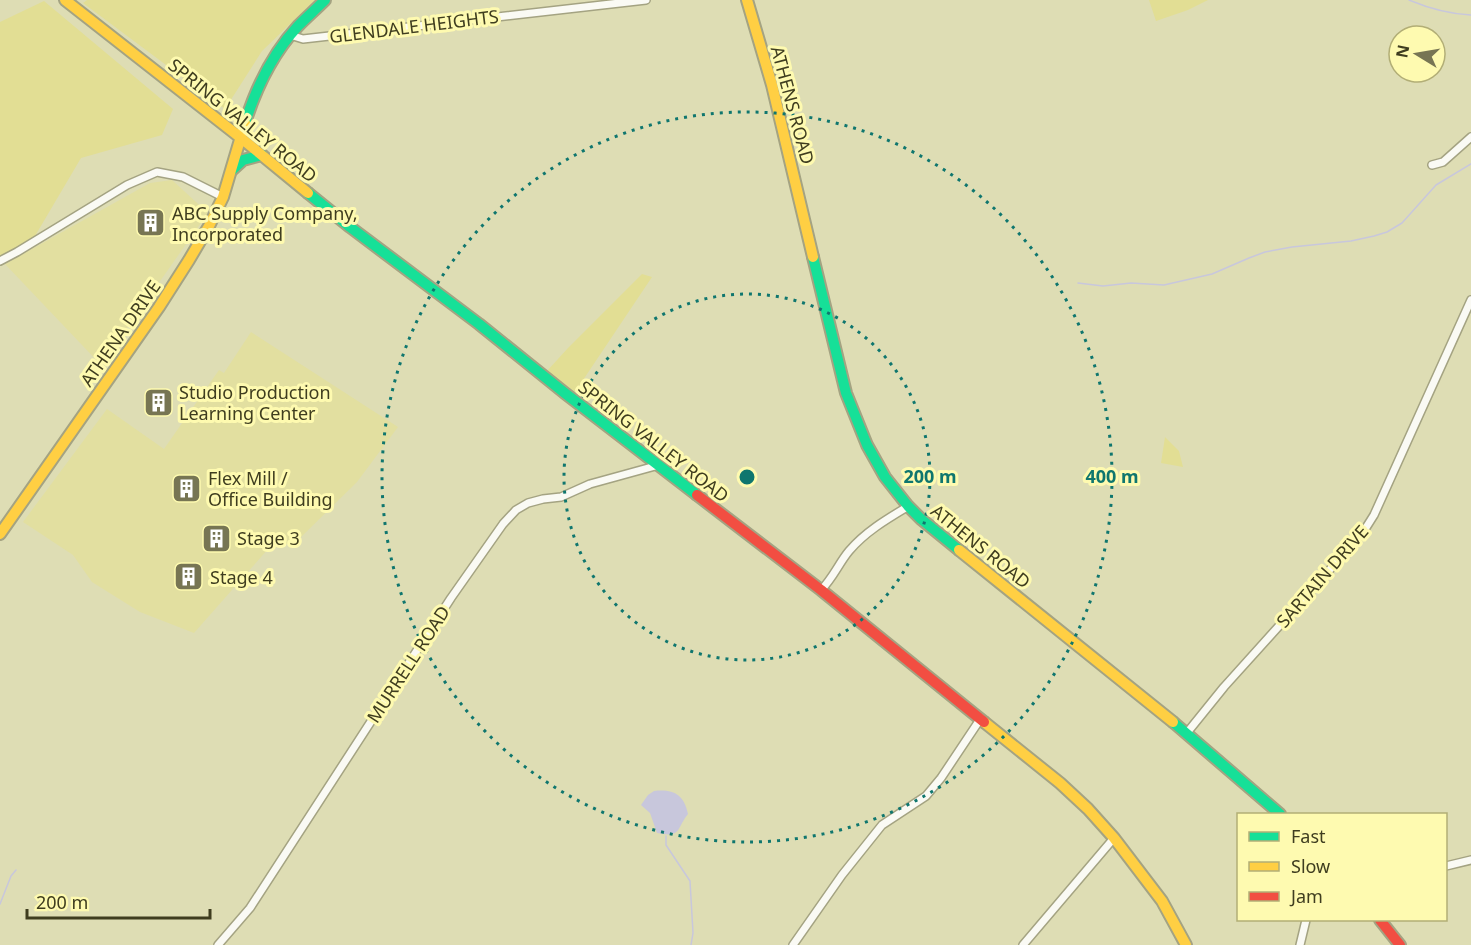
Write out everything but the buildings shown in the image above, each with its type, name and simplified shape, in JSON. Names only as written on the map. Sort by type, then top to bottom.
[{"type":"street","name":"SPRING VALLEY ROAD","points":[[65,0],[345,222],[822,590],[1060,783],[1114,837],[1162,901],[1186,945]]},
{"type":"street","name":"ATHENA DRIVE","points":[[0,534],[159,307],[204,234],[223,197],[247,117],[276,54],[297,27],[326,0]]},
{"type":"street","name":"GLENDALE HEIGHTS","points":[[290,35],[303,39],[646,0]]},
{"type":"street","name":"ATHENS ROAD","points":[[747,0],[778,108],[850,403],[871,454],[894,490],[907,507],[930,527],[1103,664],[1279,813]]},
{"type":"street","points":[[218,120],[236,122],[247,117]]},
{"type":"street","points":[[1432,165],[1443,162],[1471,137]]},
{"type":"street","points":[[230,173],[243,160],[262,155]]},
{"type":"street","points":[[0,261],[127,185],[157,172],[183,177],[223,197]]},
{"type":"street","name":"SARTAIN DRIVE","points":[[1186,734],[1224,687],[1362,534],[1374,514],[1471,300]]},
{"type":"street","name":"MURRELL ROAD","points":[[218,945],[250,908],[451,598],[503,524],[516,510],[528,503],[561,497],[590,484],[659,465]]},
{"type":"street","points":[[822,590],[859,540],[907,507]]},
{"type":"street","points":[[793,945],[842,874],[882,825],[926,796],[941,778],[981,718]]},
{"type":"street","points":[[1023,945],[1114,837]]},
{"type":"street","points":[[1447,866],[1471,860]]},
{"type":"street","points":[[1300,945],[1306,921]]},
{"type":"street","points":[[1381,921],[1400,945]]},
{"type":"shaded area","points":[[87,0],[315,0],[262,51],[225,109],[83,3]]},
{"type":"shaded area","points":[[1149,0],[1208,0],[1156,21]]},
{"type":"shaded area","points":[[44,1],[173,109],[162,135],[81,158],[35,236],[0,258],[0,22]]},
{"type":"shaded area","points":[[172,180],[208,213],[101,365],[5,264],[150,183]]},
{"type":"shaded area","points":[[642,274],[652,277],[575,392],[547,371],[568,348]]},
{"type":"shaded area","points":[[251,332],[398,427],[357,482],[296,542],[269,548],[194,633],[140,612],[92,582],[73,555],[23,522],[107,409],[164,449],[219,370],[224,373]]},
{"type":"shaded area","points":[[1165,437],[1179,451],[1183,467],[1161,463]]},
{"type":"water","points":[[654,791],[672,792],[684,802],[688,814],[675,833],[657,833],[650,813],[641,805]]},
{"type":"waterway","points":[[1409,0],[1439,10],[1471,15]]},
{"type":"waterway","points":[[1078,283],[1103,286],[1131,283],[1164,285],[1212,274],[1265,252],[1374,236],[1387,232],[1402,223],[1436,185],[1471,164]]},
{"type":"waterway","points":[[666,836],[666,845],[690,881],[693,933],[691,945]]},
{"type":"waterway","points":[[0,904],[11,876],[16,870]]},
{"type":"traffic: fast","points":[[245,123],[254,97],[273,59],[289,36],[325,0]]},
{"type":"traffic: fast","points":[[232,170],[243,160],[262,155]]},
{"type":"traffic: fast","points":[[308,193],[697,495]]},
{"type":"traffic: fast","points":[[813,257],[846,393],[867,445],[885,477],[908,506],[959,550]]},
{"type":"traffic: fast","points":[[1173,722],[1279,813]]},
{"type":"traffic: slow","points":[[65,0],[308,193]]},
{"type":"traffic: slow","points":[[747,0],[772,85],[813,257]]},
{"type":"traffic: slow","points":[[0,534],[159,307],[189,260],[223,197],[245,123]]},
{"type":"traffic: slow","points":[[959,550],[1173,722]]},
{"type":"traffic: slow","points":[[984,722],[1060,783],[1088,809],[1114,838],[1162,901],[1186,945]]},
{"type":"traffic: jam","points":[[697,495],[821,590],[984,722]]},
{"type":"traffic: jam","points":[[1381,921],[1400,945]]},
{"type":"place","name":"ABC Supply Company, Incorporated","points":[[151,223]]},
{"type":"place","name":"Studio Production Learning Center","points":[[158,402]]},
{"type":"place","name":"Flex Mill / Office Building","points":[[187,488]]},
{"type":"place","name":"Stage 3","points":[[216,538]]},
{"type":"place","name":"Stage 4","points":[[189,577]]}]
